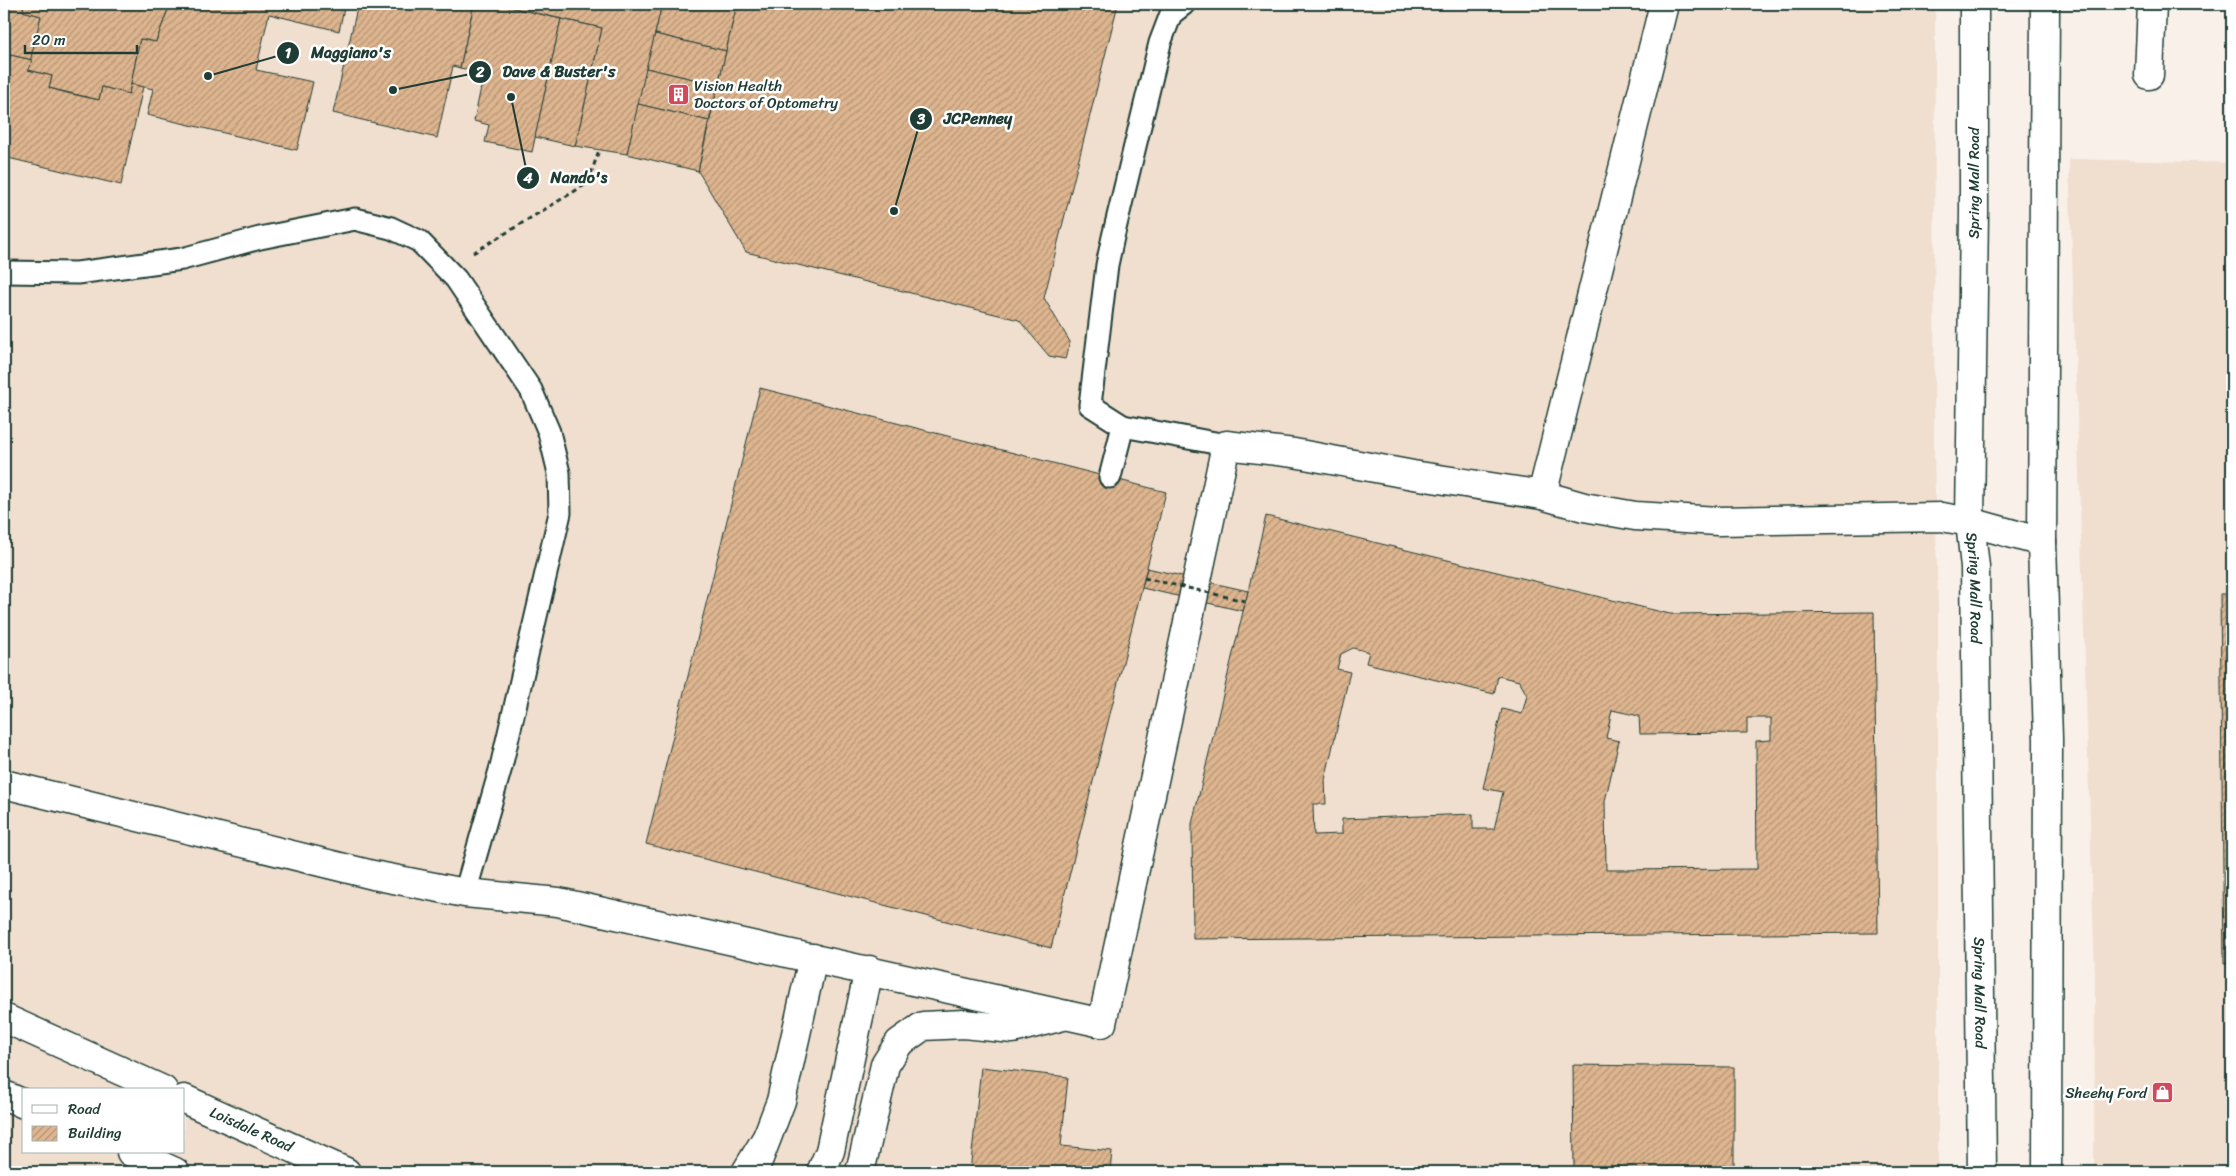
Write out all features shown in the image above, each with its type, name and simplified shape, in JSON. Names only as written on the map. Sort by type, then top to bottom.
[{"type":"street","points":[[1542,495],[1664,4]]},
{"type":"street","name":"Spring Mall Road","points":[[1974,4],[1974,212],[1970,522],[1975,567],[1982,1172]]},
{"type":"street","points":[[2045,4],[2042,542],[2048,739],[2047,1172]]},
{"type":"street","points":[[2149,74],[2152,4]]},
{"type":"street","points":[[4,784],[373,875],[465,893],[558,902],[1102,1023],[1226,445],[1294,452],[1413,475],[1542,495],[1584,507],[1635,516],[1718,521],[1942,518],[1970,522],[2042,542]]},
{"type":"street","points":[[754,1172],[781,1101],[813,958]]},
{"type":"street","points":[[821,1172],[830,1151],[869,970]]},
{"type":"street","points":[[860,1172],[885,1065],[899,1043],[923,1026],[964,1024],[1013,1029],[1067,1015]]},
{"type":"street","points":[[4,1018],[159,1088]]},
{"type":"street","points":[[4,1095],[22,1103]]},
{"type":"street","name":"Loisdale Road","points":[[185,1099],[346,1172]]},
{"type":"street","points":[[746,1172],[766,1139]]},
{"type":"street","points":[[135,1154],[175,1172]]},
{"type":"lane","points":[[1184,4],[1171,14],[1160,43],[1107,265],[1090,405],[1123,426],[1226,445]]},
{"type":"lane","points":[[4,272],[77,273],[182,259],[260,238],[355,219],[391,228],[419,241],[448,270],[531,390],[548,432],[559,481],[560,513],[501,767],[465,893]]},
{"type":"lane","points":[[1110,477],[1123,426]]},
{"type":"path","points":[[448,270],[588,183],[599,150]]},
{"type":"path","points":[[1144,578],[1245,601]]},
{"type":"shaded area","points":[[4,4],[1935,4],[1934,458],[1938,610],[1938,1172],[4,1172]]},
{"type":"shaded area","points":[[2069,159],[2232,163],[2232,1172],[2094,1172],[2095,974]]},
{"type":"building","points":[[4,4],[24,4],[23,11],[41,16],[32,60],[10,55],[4,82]]},
{"type":"building","points":[[24,4],[170,4],[156,42],[140,39],[129,94],[102,87],[99,100],[49,88],[52,76],[28,70],[41,16],[23,11]]},
{"type":"building","points":[[170,4],[345,4],[339,31],[269,14],[256,70],[313,82],[297,150],[147,115],[153,89],[131,84],[140,39],[156,42]]},
{"type":"building","points":[[358,4],[474,4],[460,68],[453,66],[437,138],[333,113]]},
{"type":"building","points":[[474,4],[496,4],[561,19],[532,152],[485,142],[489,125],[474,121],[484,73],[460,68]]},
{"type":"building","points":[[496,4],[662,4],[627,154],[575,146],[602,28]]},
{"type":"building","points":[[662,4],[737,4],[726,51],[655,34]]},
{"type":"building","points":[[737,4],[1118,4],[1044,298],[1070,342],[1065,359],[1049,356],[1019,320],[746,252],[698,171]]},
{"type":"building","points":[[561,19],[602,28],[575,146],[535,137]]},
{"type":"building","points":[[655,34],[726,51],[718,85],[646,68]]},
{"type":"building","points":[[10,55],[32,60],[28,70],[52,76],[49,88],[67,93],[99,100],[102,87],[129,94],[131,84],[143,87],[121,185],[4,157],[4,82]]},
{"type":"building","name":"Vision Health Doctors of Optometry","points":[[646,68],[718,85],[709,121],[638,104]]},
{"type":"building","points":[[638,104],[709,121],[698,171],[627,154]]},
{"type":"building","points":[[760,388],[1166,492],[1051,948],[646,844]]},
{"type":"building","points":[[1266,516],[1670,614],[1874,612],[1878,933],[1193,939],[1192,824]],"holes":[[[1353,648],[1369,652],[1366,663],[1494,694],[1498,676],[1519,681],[1527,695],[1522,714],[1502,709],[1483,788],[1503,792],[1494,829],[1473,829],[1473,814],[1342,819],[1342,834],[1314,835],[1313,804],[1326,804],[1325,780],[1350,672],[1337,669],[1341,654]],[[1612,710],[1639,716],[1640,734],[1747,733],[1747,718],[1771,718],[1771,740],[1756,741],[1757,869],[1606,870],[1605,801],[1619,741],[1606,738]]]},
{"type":"building","points":[[1147,568],[1248,591],[1243,611],[1142,588]]},
{"type":"building","points":[[2220,594],[2232,594],[2232,963],[2224,963]]},
{"type":"building","points":[[1573,1065],[1734,1067],[1734,1172],[1574,1172]]},
{"type":"building","points":[[981,1067],[1068,1077],[1061,1146],[1112,1151],[1110,1172],[970,1172]]},
{"type":"place","name":"Maggiano's","points":[[208,76]]},
{"type":"place","name":"Dave & Buster's","points":[[393,90]]},
{"type":"place","name":"Vision Health Doctors of Optometry","points":[[678,95]]},
{"type":"place","name":"Nando's","points":[[511,97]]},
{"type":"place","name":"JCPenney","points":[[894,211]]},
{"type":"place","name":"Sheehy Ford","points":[[2163,1093]]}]
